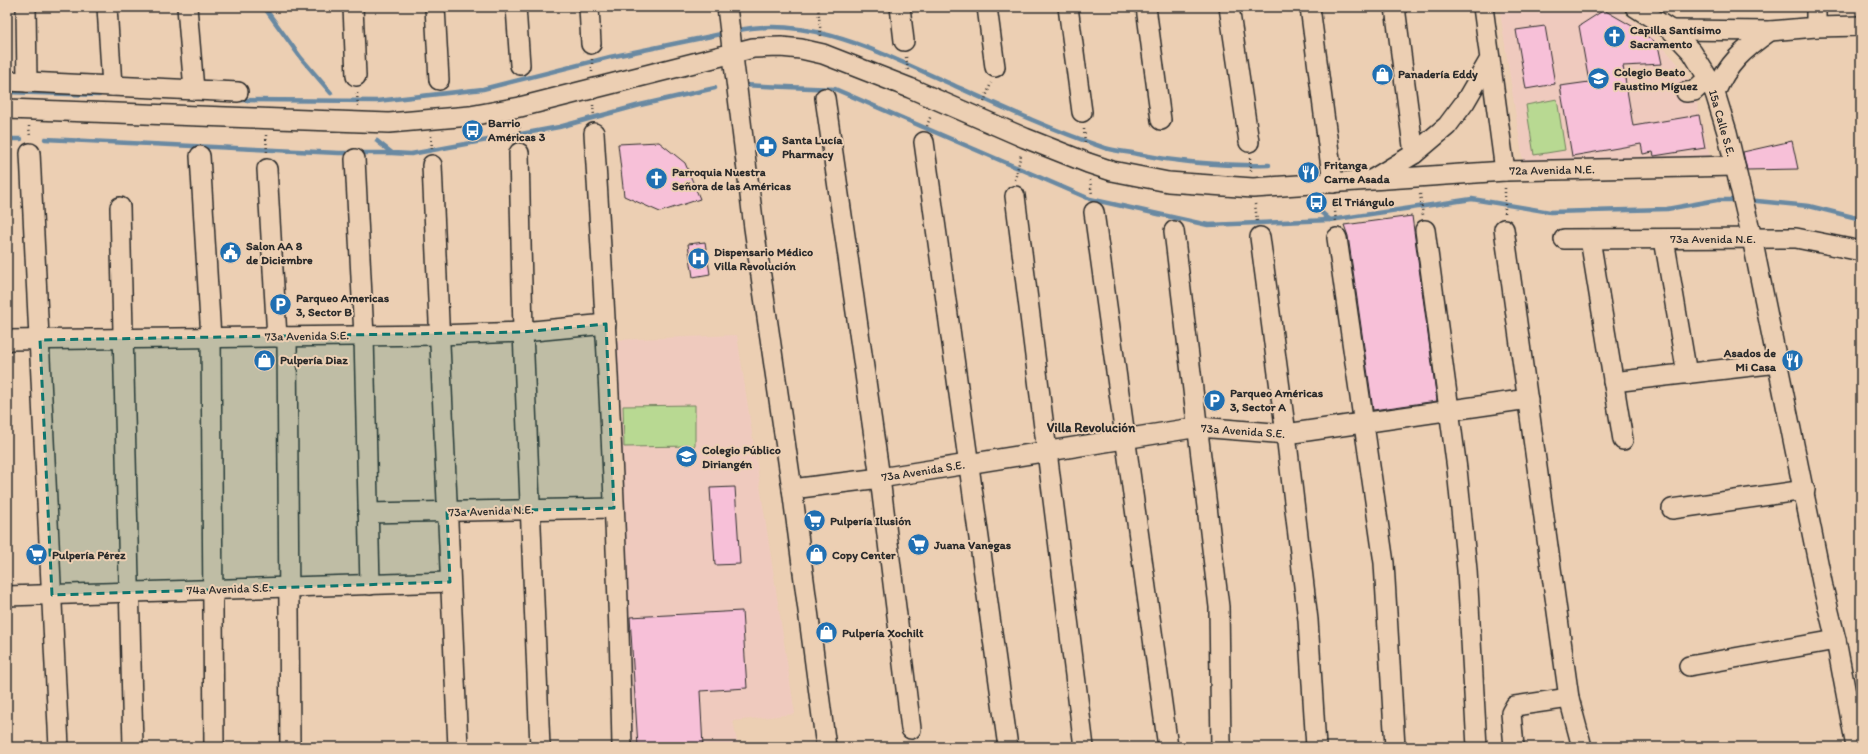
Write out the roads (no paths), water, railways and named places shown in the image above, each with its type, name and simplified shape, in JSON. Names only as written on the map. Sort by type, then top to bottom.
[{"type":"street","points":[[26,7],[27,82]]},
{"type":"street","points":[[107,7],[112,86]]},
{"type":"street","points":[[187,7],[194,90]]},
{"type":"street","points":[[353,7],[356,76]]},
{"type":"street","points":[[435,7],[439,80]]},
{"type":"street","points":[[516,7],[520,64]]},
{"type":"street","points":[[589,7],[591,50]]},
{"type":"street","points":[[900,7],[905,47]]},
{"type":"street","points":[[987,7],[995,67]]},
{"type":"street","points":[[1068,7],[1083,119]]},
{"type":"street","points":[[1146,7],[1161,120]]},
{"type":"street","points":[[1229,7],[1249,148]]},
{"type":"street","points":[[1310,7],[1334,189]]},
{"type":"street","points":[[1395,7],[1414,154]]},
{"type":"street","points":[[1483,7],[1505,178]]},
{"type":"street","name":"15a Calle S.E.","points":[[1635,7],[1671,30],[1692,52],[1712,86],[1747,215],[1805,490],[1823,588],[1836,640],[1856,747]]},
{"type":"street","points":[[1816,7],[1816,27]]},
{"type":"street","points":[[1671,30],[1770,30],[1861,26]]},
{"type":"street","points":[[1686,92],[1712,86],[1723,75],[1734,59],[1770,30]]},
{"type":"street","points":[[730,31],[754,228],[792,489],[826,747]]},
{"type":"street","name":"72a Avenida N.E.","points":[[7,109],[354,122],[396,122],[470,116],[520,107],[730,31],[753,48],[801,48],[823,54],[910,88],[1024,138],[1112,170],[1168,182],[1253,188],[1334,189],[1370,180],[1505,178],[1736,171]]},
{"type":"street","points":[[1370,180],[1414,154],[1446,126],[1465,102],[1490,59]]},
{"type":"street","points":[[7,81],[238,92]]},
{"type":"street","points":[[825,98],[880,478],[911,729]]},
{"type":"street","points":[[594,133],[606,324],[620,641],[622,747]]},
{"type":"street","points":[[925,137],[1008,747]]},
{"type":"street","points":[[519,145],[523,332],[540,747]]},
{"type":"street","points":[[30,153],[59,747]]},
{"type":"street","points":[[200,156],[211,338],[214,747]]},
{"type":"street","points":[[355,159],[364,336],[370,585]]},
{"type":"street","points":[[432,165],[438,335],[458,747]]},
{"type":"street","points":[[267,169],[282,337],[289,587],[290,747]]},
{"type":"street","points":[[1015,189],[1084,747]]},
{"type":"street","points":[[120,206],[133,747]]},
{"type":"street","points":[[1094,207],[1168,747]]},
{"type":"street","points":[[1504,221],[1569,698],[1582,747]]},
{"type":"street","points":[[1424,224],[1450,411],[1467,570],[1477,747]]},
{"type":"street","points":[[1174,231],[1199,427],[1218,607],[1221,747]]},
{"type":"street","points":[[1259,231],[1286,434],[1308,620],[1316,747]]},
{"type":"street","points":[[1336,232],[1384,563],[1395,747]]},
{"type":"street","name":"73a Avenida N.E.","points":[[1564,239],[1796,238],[1861,251]]},
{"type":"street","points":[[1590,239],[1623,440]]},
{"type":"street","points":[[1664,239],[1687,374]]},
{"type":"street","name":"73a Avenida S.E.","points":[[7,340],[438,335],[523,332],[606,324]]},
{"type":"street","points":[[1613,382],[1778,363]]},
{"type":"street","name":"73a Avenida S.E.","points":[[792,489],[880,478],[1199,427],[1286,434],[1528,399]]},
{"type":"street","points":[[1672,508],[1805,490]]},
{"type":"street","name":"73a Avenida N.E.","points":[[368,513],[614,508]]},
{"type":"street","name":"74a Avenida S.E.","points":[[7,596],[450,582]]},
{"type":"street","points":[[1689,666],[1836,640]]},
{"type":"street","points":[[1514,747],[1511,713],[1515,706],[1569,698]]},
{"type":"waterway","points":[[264,7],[301,58],[331,93]]},
{"type":"waterway","points":[[735,31],[763,27],[791,28],[846,40],[900,61],[1046,126],[1109,149],[1186,162],[1269,165]]},
{"type":"waterway","points":[[237,100],[377,101],[483,89],[610,57],[726,33]]},
{"type":"waterway","points":[[742,85],[835,89],[1090,199],[1208,225],[1330,220],[1472,199],[1550,212],[1667,209],[1717,200],[1738,200]]},
{"type":"waterway","points":[[377,141],[392,153],[411,154],[559,127],[640,105],[715,88]]},
{"type":"waterway","points":[[7,92],[99,95]]},
{"type":"waterway","points":[[7,139],[21,139]]},
{"type":"waterway","points":[[45,139],[339,153],[391,153]]},
{"type":"waterway","points":[[1747,200],[1809,206],[1861,219]]},
{"type":"waterway","points":[[1321,212],[1330,220]]},
{"type":"place","name":"Capilla Santísimo Sacramento","points":[[1615,37]]},
{"type":"place","name":"Panadería Eddy","points":[[1382,74]]},
{"type":"place","name":"Colegio Beato Faustino Míguez","points":[[1599,79]]},
{"type":"place","name":"Barrio Américas 3","points":[[473,130]]},
{"type":"place","name":"Santa Lucía Pharmacy","points":[[766,147]]},
{"type":"place","name":"Fritanga Carne Asada","points":[[1309,172]]},
{"type":"place","name":"Parroquia Nuestra Señora de las Américas","points":[[657,179]]},
{"type":"place","name":"El Triángulo","points":[[1317,202]]},
{"type":"place","name":"Salon AA 8 de Diciembre","points":[[230,253]]},
{"type":"place","name":"Dispensario Médico Villa Revolución","points":[[699,259]]},
{"type":"place","name":"Parqueo Americas 3, Sector B","points":[[280,305]]},
{"type":"place","name":"Pulpería Diaz","points":[[265,360]]},
{"type":"place","name":"Asados de Mi Casa","points":[[1792,360]]},
{"type":"place","name":"Parqueo Américas 3, Sector A","points":[[1214,400]]},
{"type":"place","name":"Colegio Público Diriangén","points":[[686,457]]},
{"type":"place","name":"Pulpería Ilusión","points":[[815,521]]},
{"type":"place","name":"Juana Vanegas","points":[[918,545]]},
{"type":"place","name":"Pulpería Pérez","points":[[36,555]]},
{"type":"place","name":"Copy Center","points":[[816,555]]},
{"type":"place","name":"Pulpería Xochilt","points":[[827,633]]},
{"type":"district","name":"Villa Revolución","points":[[1091,427]]}]
